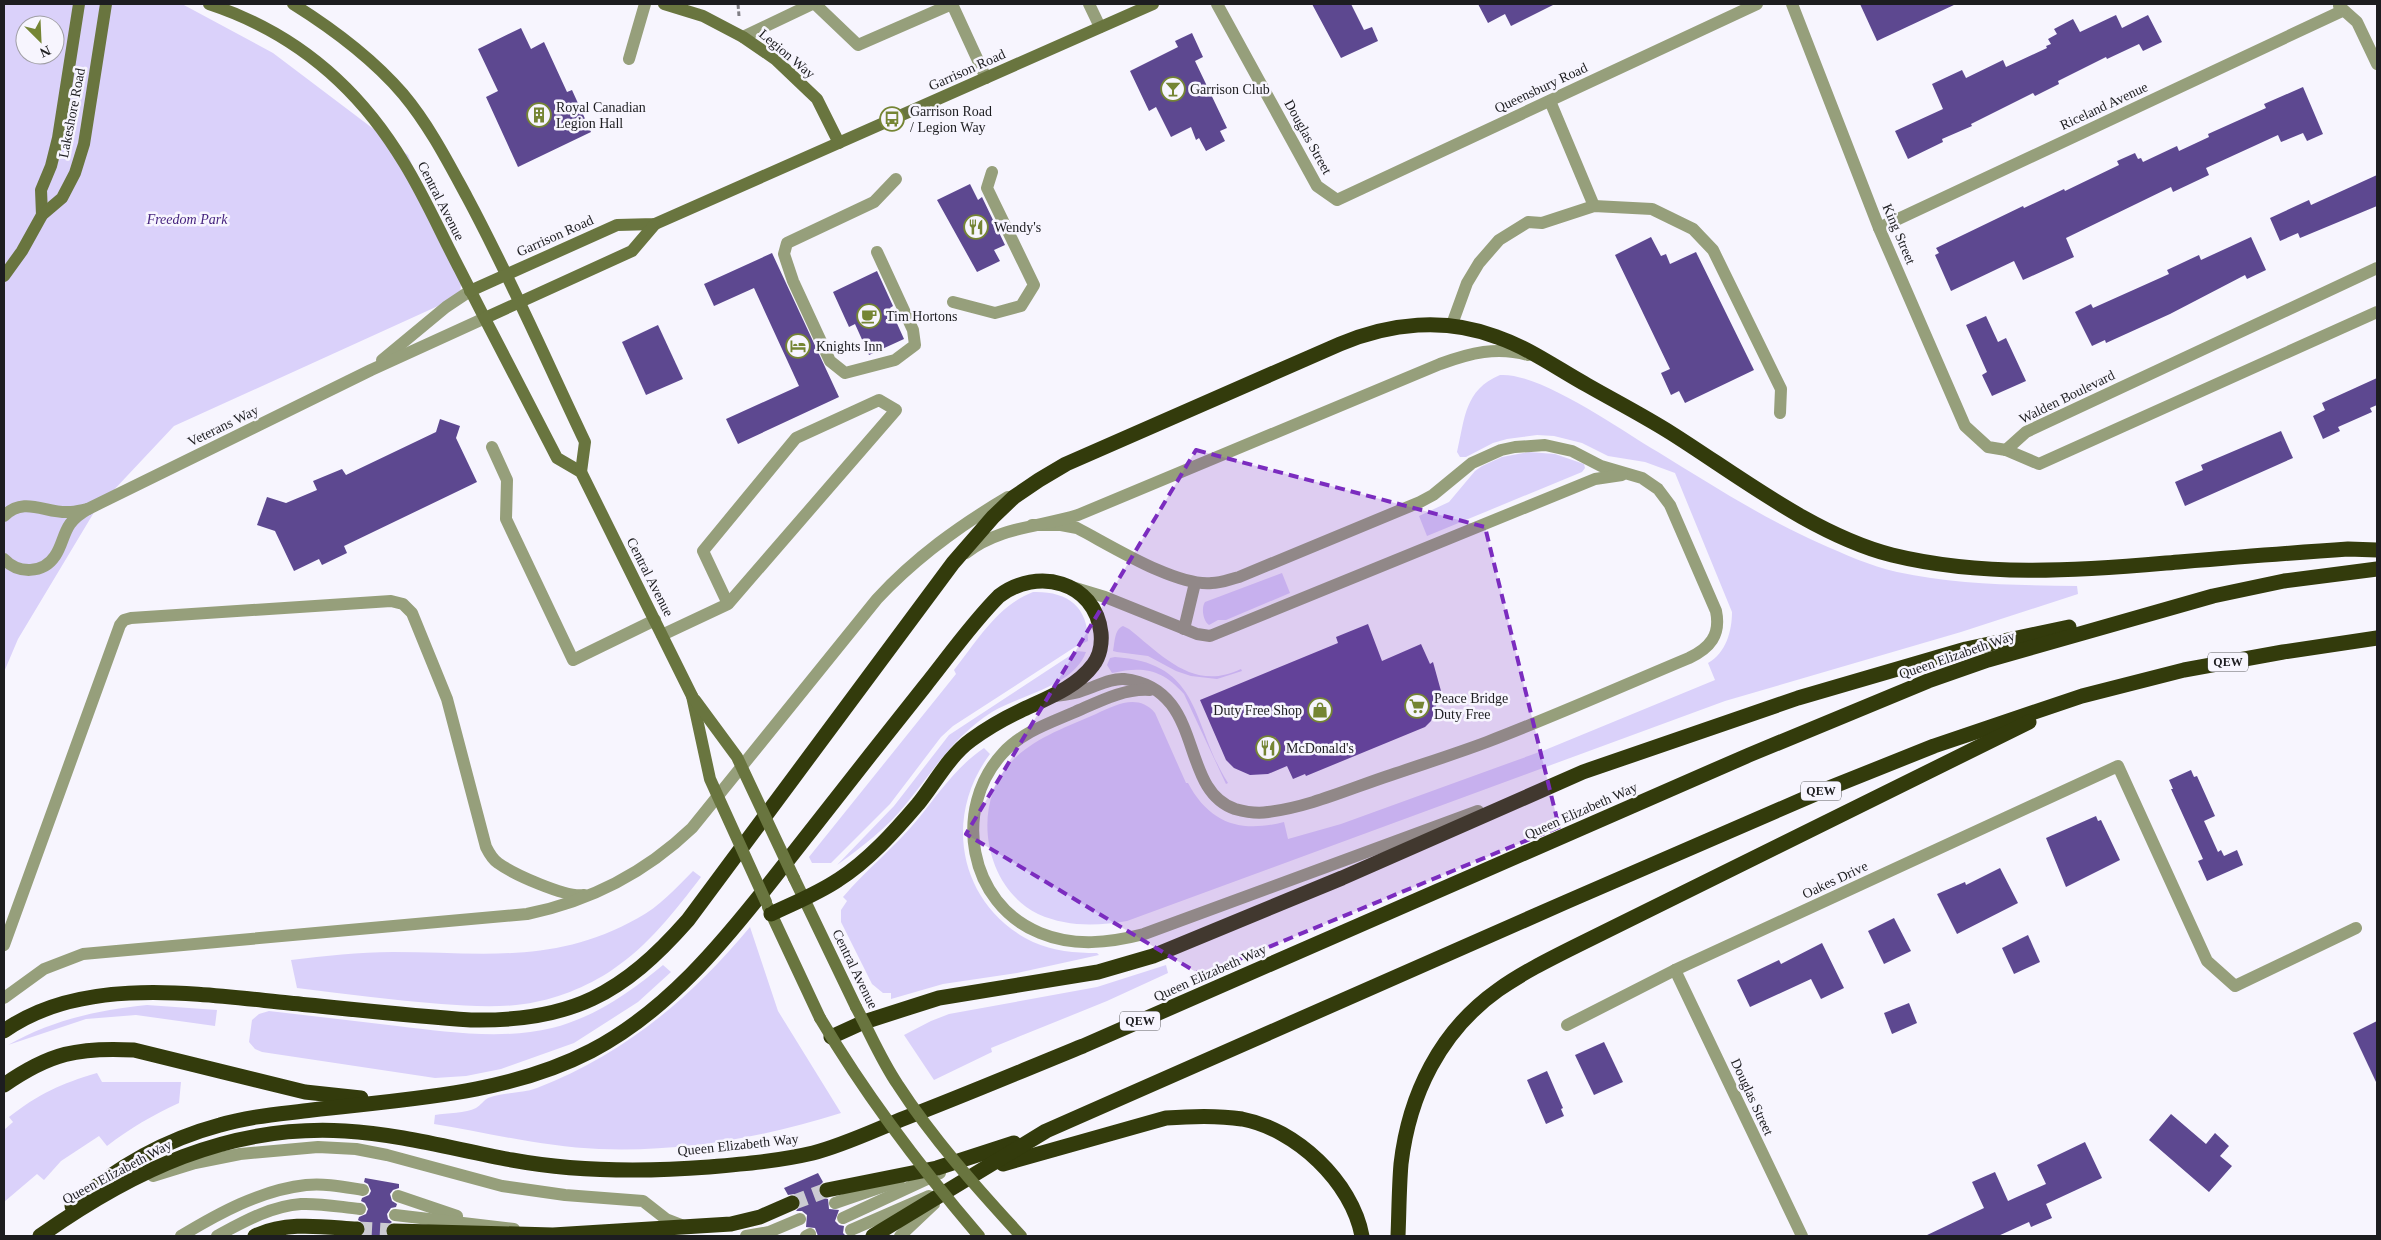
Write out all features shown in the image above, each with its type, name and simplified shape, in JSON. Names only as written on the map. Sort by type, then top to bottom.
[{"type":"highway","points":[[4,1031],[22,1021],[60,1006],[96,996],[134,992],[214,995],[471,1020],[499,1021],[540,1017],[591,1000],[641,968],[688,920],[954,563],[1014,497],[1039,480],[1076,460],[1365,333],[1407,325],[1451,327],[1474,330],[1496,336],[1540,358],[1670,433],[1768,497],[1848,539],[1890,555],[1948,566],[2027,571],[2105,568],[2348,549],[2377,550]]},
{"type":"highway","name":"Queen Elizabeth Way","points":[[39,1236],[93,1201],[150,1171],[207,1146],[261,1134],[342,1130],[375,1133],[514,1160],[598,1169],[654,1170],[710,1167],[769,1161],[815,1152],[964,1096],[1074,1050],[1757,752],[1911,687],[1988,660],[2212,596],[2284,581],[2377,569]]},
{"type":"highway","points":[[39,1236],[99,1182],[144,1155],[185,1136],[251,1118],[492,1086],[532,1076],[592,1051],[649,1012],[695,971],[742,918],[994,601],[1007,590],[1026,582],[1044,580],[1062,584],[1076,591],[1092,608],[1098,618],[1101,646],[1094,664],[1087,672],[1050,697],[1001,720],[970,741],[954,756],[907,816],[866,857],[840,879],[804,899],[768,908]]},
{"type":"highway","points":[[832,1037],[864,1022],[939,998],[1098,972],[1153,956],[1342,878],[1583,772],[1798,698],[1966,649],[2212,596]]},
{"type":"highway","name":"QEW","points":[[873,1236],[956,1184],[980,1163],[1046,1131],[1829,788],[1934,746],[2082,696],[2193,669],[2283,652],[2377,638]]},
{"type":"highway","points":[[1398,1236],[1401,1164],[1412,1107],[1434,1059],[1451,1034],[1497,990],[1574,947],[2082,696]]},
{"type":"highway","points":[[4,1085],[27,1069],[52,1058],[78,1050],[105,1048],[134,1050],[305,1092],[366,1099],[408,1098]]},
{"type":"highway","points":[[980,1163],[1166,1118],[1194,1116],[1244,1120],[1287,1137],[1324,1166],[1339,1185],[1362,1236]]},
{"type":"highway","name":"QEW","points":[[831,1197],[937,1168],[980,1163]]},
{"type":"highway","points":[[394,1231],[553,1235],[744,1222],[792,1203]]},
{"type":"highway","points":[[255,1236],[286,1228],[307,1226],[357,1229]]},
{"type":"main road","name":"Lakeshore Road","points":[[42,215],[42,190],[51,166],[58,138],[79,4]]},
{"type":"main road","name":"Lakeshore Road","points":[[4,276],[22,251],[42,215],[62,198],[75,173],[84,144],[106,4]]},
{"type":"main road","name":"Central Avenue","points":[[209,4],[242,15],[312,55],[353,93],[377,122],[404,162],[557,458],[581,472],[692,696],[737,757],[887,1068],[919,1115],[966,1175],[1021,1236]]},
{"type":"main road","name":"Central Avenue","points":[[293,4],[328,26],[354,47],[404,94],[448,162],[484,228],[585,442],[581,472]]},
{"type":"main road","name":"Legion Way","points":[[664,4],[703,16],[743,37],[775,60],[816,99],[839,143]]},
{"type":"main road","name":"Garrison Road","points":[[470,291],[617,225],[655,224],[1153,4]]},
{"type":"main road","name":"Garrison Road","points":[[484,318],[632,251],[655,224]]},
{"type":"main road","name":"Central Avenue","points":[[692,696],[710,779],[820,1018],[892,1128],[979,1236]]},
{"type":"street","points":[[629,59],[645,4]]},
{"type":"street","points":[[743,37],[814,4],[858,45],[952,4],[986,78]]},
{"type":"street","points":[[1089,4],[1100,27]]},
{"type":"street","name":"Douglas Street","points":[[1218,4],[1317,186],[1336,200]]},
{"type":"street","name":"Queensbury Road","points":[[1336,200],[1757,4]]},
{"type":"street","name":"King Street","points":[[1792,4],[1879,228],[1965,426],[1988,448],[2006,450]]},
{"type":"street","points":[[2340,7],[2357,22],[2377,64]]},
{"type":"street","name":"Riceland Avenue","points":[[1879,228],[2340,7]]},
{"type":"street","points":[[1550,101],[1594,206]]},
{"type":"street","points":[[953,302],[995,313],[1021,306],[1034,285],[987,188],[992,172]]},
{"type":"street","points":[[877,252],[913,330],[915,345],[896,360],[844,373],[830,361],[793,281],[784,254],[787,243],[874,202],[896,179]]},
{"type":"street","points":[[1451,327],[1467,283],[1479,263],[1499,240],[1520,229],[1532,231],[1542,223],[1594,206],[1652,209],[1693,229],[1713,250],[1781,389],[1780,413]]},
{"type":"street","name":"Walden Boulevard","points":[[2006,450],[2026,432],[2377,268]]},
{"type":"street","name":"Veterans Way","points":[[371,370],[446,307],[470,291]]},
{"type":"street","points":[[2006,450],[2039,464],[2377,312]]},
{"type":"street","name":"Veterans Way","points":[[4,559],[14,567],[25,570],[36,570],[46,566],[57,553],[71,522],[88,509],[371,370],[484,318]]},
{"type":"street","points":[[954,563],[970,550],[997,535],[1078,515],[1454,359],[1488,350],[1503,350],[1540,358]]},
{"type":"street","points":[[662,635],[728,604],[896,410],[879,400],[796,438],[703,551],[728,604]]},
{"type":"street","points":[[1032,525],[1061,525],[1077,528],[1169,574],[1195,582],[1212,584],[1239,577],[1420,502],[1433,495],[1472,463],[1501,450],[1529,445],[1559,447],[1584,456],[1601,466],[1642,478],[1650,482],[1665,497],[1716,611],[1718,629],[1712,644],[1690,658],[1488,742],[1306,804],[1268,812],[1256,813],[1232,808],[1214,793],[1202,774],[1175,709],[1164,695],[1147,685],[1118,679],[1070,694],[1050,697]]},
{"type":"street","points":[[492,447],[507,480],[506,520],[573,660],[655,620]]},
{"type":"street","points":[[1062,584],[1105,597],[1184,629],[1203,635],[1219,634],[1596,480],[1615,475],[1642,478]]},
{"type":"street","points":[[4,998],[44,969],[83,954],[528,914],[579,901],[615,886],[655,860],[692,828],[877,599],[901,573],[935,544],[972,518],[1039,480]]},
{"type":"street","name":"Veterans Way","points":[[4,516],[13,509],[23,505],[68,512],[88,509]]},
{"type":"street","points":[[1184,629],[1195,582]]},
{"type":"street","points":[[4,945],[120,625],[124,620],[131,618],[391,601],[404,604],[412,613],[448,699],[486,847],[491,856],[501,865],[570,895],[592,894],[615,886]]},
{"type":"street","points":[[1164,695],[1146,690],[1124,692],[1037,729],[1012,745],[986,777],[979,790],[974,815],[973,844],[976,859],[994,898],[1005,910],[1027,927],[1055,938],[1087,942],[1106,942],[1144,934],[1583,772]]},
{"type":"street","name":"Oakes Drive","points":[[1567,1025],[1675,970],[2118,766],[2207,961],[2235,986],[2356,928]]},
{"type":"street","name":"Douglas Street","points":[[1675,970],[1802,1236]]},
{"type":"street","points":[[93,1201],[159,1174],[240,1154],[318,1148],[356,1149],[387,1155],[502,1186],[564,1195],[643,1201],[666,1219],[686,1226]]},
{"type":"street","name":"QEW","points":[[842,1218],[980,1163]]},
{"type":"street","points":[[900,1236],[956,1184]]},
{"type":"street","name":"QEW","points":[[851,1230],[956,1184]]},
{"type":"street","points":[[182,1236],[235,1207],[286,1188],[328,1185],[363,1190]]},
{"type":"street","points":[[398,1196],[477,1223]]},
{"type":"street","points":[[217,1236],[241,1223],[284,1206],[301,1204],[360,1209]]},
{"type":"street","points":[[395,1214],[477,1223],[553,1235]]},
{"type":"street","points":[[746,1236],[769,1232],[800,1218]]},
{"type":"highlighted area","points":[[1196,450],[1485,527],[1559,827],[1201,975],[966,834]]},
{"type":"green space","name":"Freedom Park","points":[[4,4],[182,4],[273,53],[408,155],[461,284],[460,296],[174,426],[96,509],[18,639],[4,672]]},
{"type":"green space","points":[[1500,375],[1517,377],[1536,383],[1580,404],[1757,512],[1819,543],[1867,563],[1897,572],[1942,580],[1987,584],[2077,586],[2078,594],[1961,632],[1725,701],[1127,921],[1105,924],[1082,924],[1060,921],[1038,914],[1019,901],[1005,884],[995,864],[989,843],[988,820],[991,798],[999,778],[1013,760],[1032,745],[1063,728],[1119,704],[1141,703],[1155,713],[1186,783],[1188,783],[1206,808],[1228,822],[1241,825],[1254,826],[1284,822],[1288,839],[1341,824],[1545,750],[1715,680],[1708,663],[1714,659],[1727,641],[1731,627],[1732,612],[1675,473],[1645,462],[1608,456],[1582,443],[1554,436],[1537,435],[1507,439],[1493,443],[1466,457],[1460,457],[1457,452],[1468,407],[1479,389],[1488,381]]},
{"type":"green space","points":[[1529,452],[1555,454],[1584,464],[1585,468],[1582,472],[1427,536],[1419,516],[1449,502],[1475,471],[1482,466],[1502,457]]},
{"type":"green space","points":[[1282,573],[1290,593],[1226,620],[1218,620],[1209,625],[1205,621],[1203,611],[1205,602]]},
{"type":"green space","points":[[1033,592],[1056,594],[1073,603],[1080,610],[1084,618],[1088,641],[1075,647],[953,726],[941,737],[890,804],[831,863],[812,863],[809,857],[956,674],[954,670],[980,636],[998,615],[1020,598]]},
{"type":"green space","points":[[1123,626],[1167,660],[1194,674],[1208,676],[1224,675],[1241,669],[1242,671],[1217,679],[1191,676],[1176,671],[1148,656],[1113,651],[1116,633]]},
{"type":"green space","points":[[1077,651],[1086,652],[1080,664],[1070,673],[1045,688],[992,712],[966,732],[891,821],[837,865],[894,806],[949,735]]},
{"type":"green space","points":[[1115,657],[1144,662],[1165,671],[1180,684],[1191,700],[1216,761],[1228,783],[1226,784],[1184,694],[1168,679],[1151,671],[1133,670],[1112,673],[1107,665],[1110,658]]},
{"type":"green space","points":[[984,748],[990,754],[975,779],[966,805],[963,832],[966,858],[974,884],[988,906],[1008,926],[1033,942],[1056,949],[1097,953],[1099,955],[1017,973],[943,984],[891,999],[891,993],[883,993],[872,984],[841,922],[841,910],[847,901],[843,897],[909,829],[956,772]]},
{"type":"green space","points":[[693,871],[701,877],[671,915],[625,961],[592,982],[570,992],[547,999],[514,1005],[472,1006],[405,1001],[297,988],[291,960],[380,952],[518,953],[577,943],[607,933],[646,914],[667,897]]},
{"type":"green space","points":[[750,927],[778,1011],[841,1113],[781,1130],[722,1142],[692,1146],[630,1149],[558,1146],[434,1124],[435,1115],[472,1110],[488,1098],[537,1088],[568,1075],[627,1041],[654,1022],[704,977]]},
{"type":"green space","points":[[663,965],[671,972],[638,1002],[574,1043],[501,1069],[466,1076],[435,1078],[262,1052],[255,1049],[249,1042],[252,1020],[259,1014],[269,1011],[474,1034],[533,1032],[567,1024],[597,1011],[638,985]]},
{"type":"green space","points":[[1166,965],[1168,973],[1107,1001],[991,1048],[992,1052],[934,1080],[904,1035],[949,1014],[1097,987]]},
{"type":"green space","points":[[147,1005],[217,1010],[215,1026],[136,1015],[86,1019],[8,1045],[58,1023],[93,1013]]},
{"type":"green space","points":[[97,1073],[102,1082],[181,1082],[179,1103],[142,1122],[107,1146],[99,1136],[61,1161],[44,1180],[37,1174],[4,1202],[4,1130],[13,1122],[9,1117],[51,1090]]},
{"type":"building","points":[[1312,4],[1351,4],[1364,30],[1372,27],[1378,41],[1341,58]]},
{"type":"building","points":[[1478,4],[1555,4],[1511,26],[1505,14],[1488,23]]},
{"type":"building","points":[[1860,4],[1956,4],[1877,41]]},
{"type":"building","points":[[2116,15],[2122,28],[2148,15],[2162,42],[2143,51],[2139,44],[2107,59],[2106,57],[2058,81],[2059,84],[2035,96],[2033,93],[1971,124],[1972,126],[1942,139],[1943,142],[1908,159],[1895,131],[1943,109],[1932,84],[1962,70],[1966,78],[2003,60],[2006,67],[2047,48],[2046,46],[2051,44],[2048,39],[2057,34],[2054,29],[2073,19],[2080,32]]},
{"type":"building","name":"Royal Canadian Legion Hall","points":[[521,28],[531,49],[544,42],[567,92],[572,90],[591,132],[518,167],[486,97],[498,91],[478,49]]},
{"type":"building","name":"Garrison Club","points":[[1192,33],[1203,57],[1195,61],[1227,128],[1220,131],[1225,141],[1206,151],[1199,138],[1196,140],[1191,127],[1171,137],[1156,107],[1149,111],[1130,71],[1178,47],[1175,41]]},
{"type":"building","points":[[2303,87],[2323,134],[2307,141],[2303,133],[2281,142],[2278,135],[2206,168],[2209,175],[2173,192],[2171,187],[2066,238],[2074,257],[2023,280],[2014,261],[1951,291],[1935,255],[1939,253],[1936,248],[2023,206],[2024,208],[2064,189],[2065,191],[2119,165],[2117,161],[2135,153],[2138,159],[2141,158],[2143,162],[2177,146],[2179,151],[2209,137],[2208,134],[2266,108],[2264,104]]},
{"type":"building","points":[[2377,175],[2377,206],[2300,238],[2298,233],[2280,241],[2270,218],[2309,200],[2311,205]]},
{"type":"building","name":"Wendy's","points":[[970,184],[978,200],[982,197],[1005,245],[994,250],[1000,261],[977,272],[937,200]]},
{"type":"building","points":[[1651,237],[1661,256],[1666,254],[1670,264],[1696,252],[1754,370],[1685,403],[1679,391],[1671,395],[1661,373],[1670,369],[1615,255]]},
{"type":"building","points":[[2251,237],[2266,270],[2247,279],[2245,275],[2170,314],[2106,343],[2105,340],[2092,346],[2075,312],[2091,304],[2093,308],[2169,274],[2167,270],[2199,255],[2201,260]]},
{"type":"building","name":"Knights Inn","points":[[772,253],[839,397],[738,444],[726,419],[799,386],[754,288],[714,306],[704,284]]},
{"type":"building","name":"Tim Hortons","points":[[877,271],[893,306],[890,308],[904,339],[869,355],[855,324],[849,327],[833,292]]},
{"type":"building","points":[[1986,316],[1998,342],[2006,338],[2026,381],[1992,396],[1982,375],[1987,372],[1966,325]]},
{"type":"building","points":[[658,325],[683,379],[646,395],[622,342]]},
{"type":"building","points":[[2377,378],[2377,405],[2370,408],[2372,412],[2338,427],[2340,431],[2323,439],[2313,416],[2325,410],[2322,403]]},
{"type":"building","points":[[440,419],[460,426],[456,438],[477,482],[344,546],[347,553],[322,565],[319,559],[294,571],[275,531],[257,525],[267,497],[286,503],[317,490],[313,481],[342,469],[346,475],[436,432]]},
{"type":"building","points":[[2281,431],[2293,458],[2185,506],[2175,482],[2203,470],[2201,465]]},
{"type":"building","name":"Duty Free Shop","points":[[1368,624],[1382,661],[1421,644],[1430,664],[1433,662],[1441,691],[1431,721],[1425,727],[1306,776],[1305,774],[1293,779],[1287,766],[1268,774],[1250,775],[1234,768],[1226,760],[1200,700],[1338,643],[1336,637]]},
{"type":"building","points":[[2191,770],[2194,777],[2197,776],[2215,816],[2204,821],[2218,852],[2221,850],[2224,856],[2237,850],[2243,865],[2207,881],[2198,861],[2203,859],[2171,789],[2173,789],[2169,780]]},
{"type":"building","points":[[2096,816],[2098,821],[2101,820],[2120,860],[2066,887],[2046,838]]},
{"type":"building","points":[[2000,868],[2018,903],[1957,934],[1937,894],[1965,882],[1966,885]]},
{"type":"building","points":[[1894,918],[1911,951],[1884,964],[1868,931]]},
{"type":"building","points":[[2028,935],[2040,962],[2014,974],[2002,948]]},
{"type":"building","points":[[1822,943],[1844,988],[1821,999],[1811,979],[1750,1007],[1737,980],[1779,960],[1781,964]]},
{"type":"building","points":[[1909,1003],[1917,1023],[1892,1034],[1884,1013]]},
{"type":"building","points":[[2377,1021],[2377,1084],[2353,1033]]},
{"type":"building","points":[[1604,1042],[1623,1082],[1594,1095],[1575,1055]]},
{"type":"building","points":[[1547,1071],[1563,1108],[1561,1109],[1564,1116],[1546,1124],[1527,1080]]},
{"type":"building","points":[[2171,1114],[2206,1144],[2215,1133],[2229,1146],[2220,1156],[2232,1166],[2209,1192],[2149,1140]]},
{"type":"building","points":[[2085,1142],[2102,1178],[2046,1204],[2052,1218],[2031,1227],[2029,1222],[1998,1236],[1925,1236],[1984,1208],[1972,1182],[1995,1172],[2008,1201],[2046,1184],[2037,1165]]},
{"type":"building","points":[[818,1173],[823,1182],[818,1187],[820,1197],[828,1199],[829,1209],[839,1210],[835,1221],[839,1225],[844,1226],[843,1233],[846,1236],[818,1236],[815,1228],[806,1227],[807,1215],[802,1211],[796,1211],[801,1205],[800,1199],[794,1194],[788,1195],[784,1188]]},
{"type":"building","points":[[365,1178],[399,1184],[399,1188],[393,1190],[390,1194],[392,1201],[397,1204],[387,1214],[388,1219],[392,1222],[386,1227],[386,1236],[363,1236],[366,1225],[358,1220],[359,1217],[366,1214],[368,1209],[365,1203],[361,1201],[371,1191],[368,1184],[364,1182]]},
{"type":"tunnel","points":[[792,1203],[827,1190]]},
{"type":"tunnel","points":[[357,1229],[394,1231]]},
{"type":"place","name":"Garrison Club","points":[[1173,89]]},
{"type":"place","name":"Royal Canadian Legion Hall","points":[[539,115]]},
{"type":"place","name":"Garrison Road / Legion Way","points":[[892,119]]},
{"type":"place","name":"Wendy's","points":[[976,227]]},
{"type":"place","name":"Tim Hortons","points":[[869,316]]},
{"type":"place","name":"Knights Inn","points":[[798,346]]},
{"type":"place","name":"Peace Bridge Duty Free","points":[[1417,706]]},
{"type":"place","name":"Duty Free Shop","points":[[1320,710]]},
{"type":"place","name":"McDonald's","points":[[1268,748]]}]
